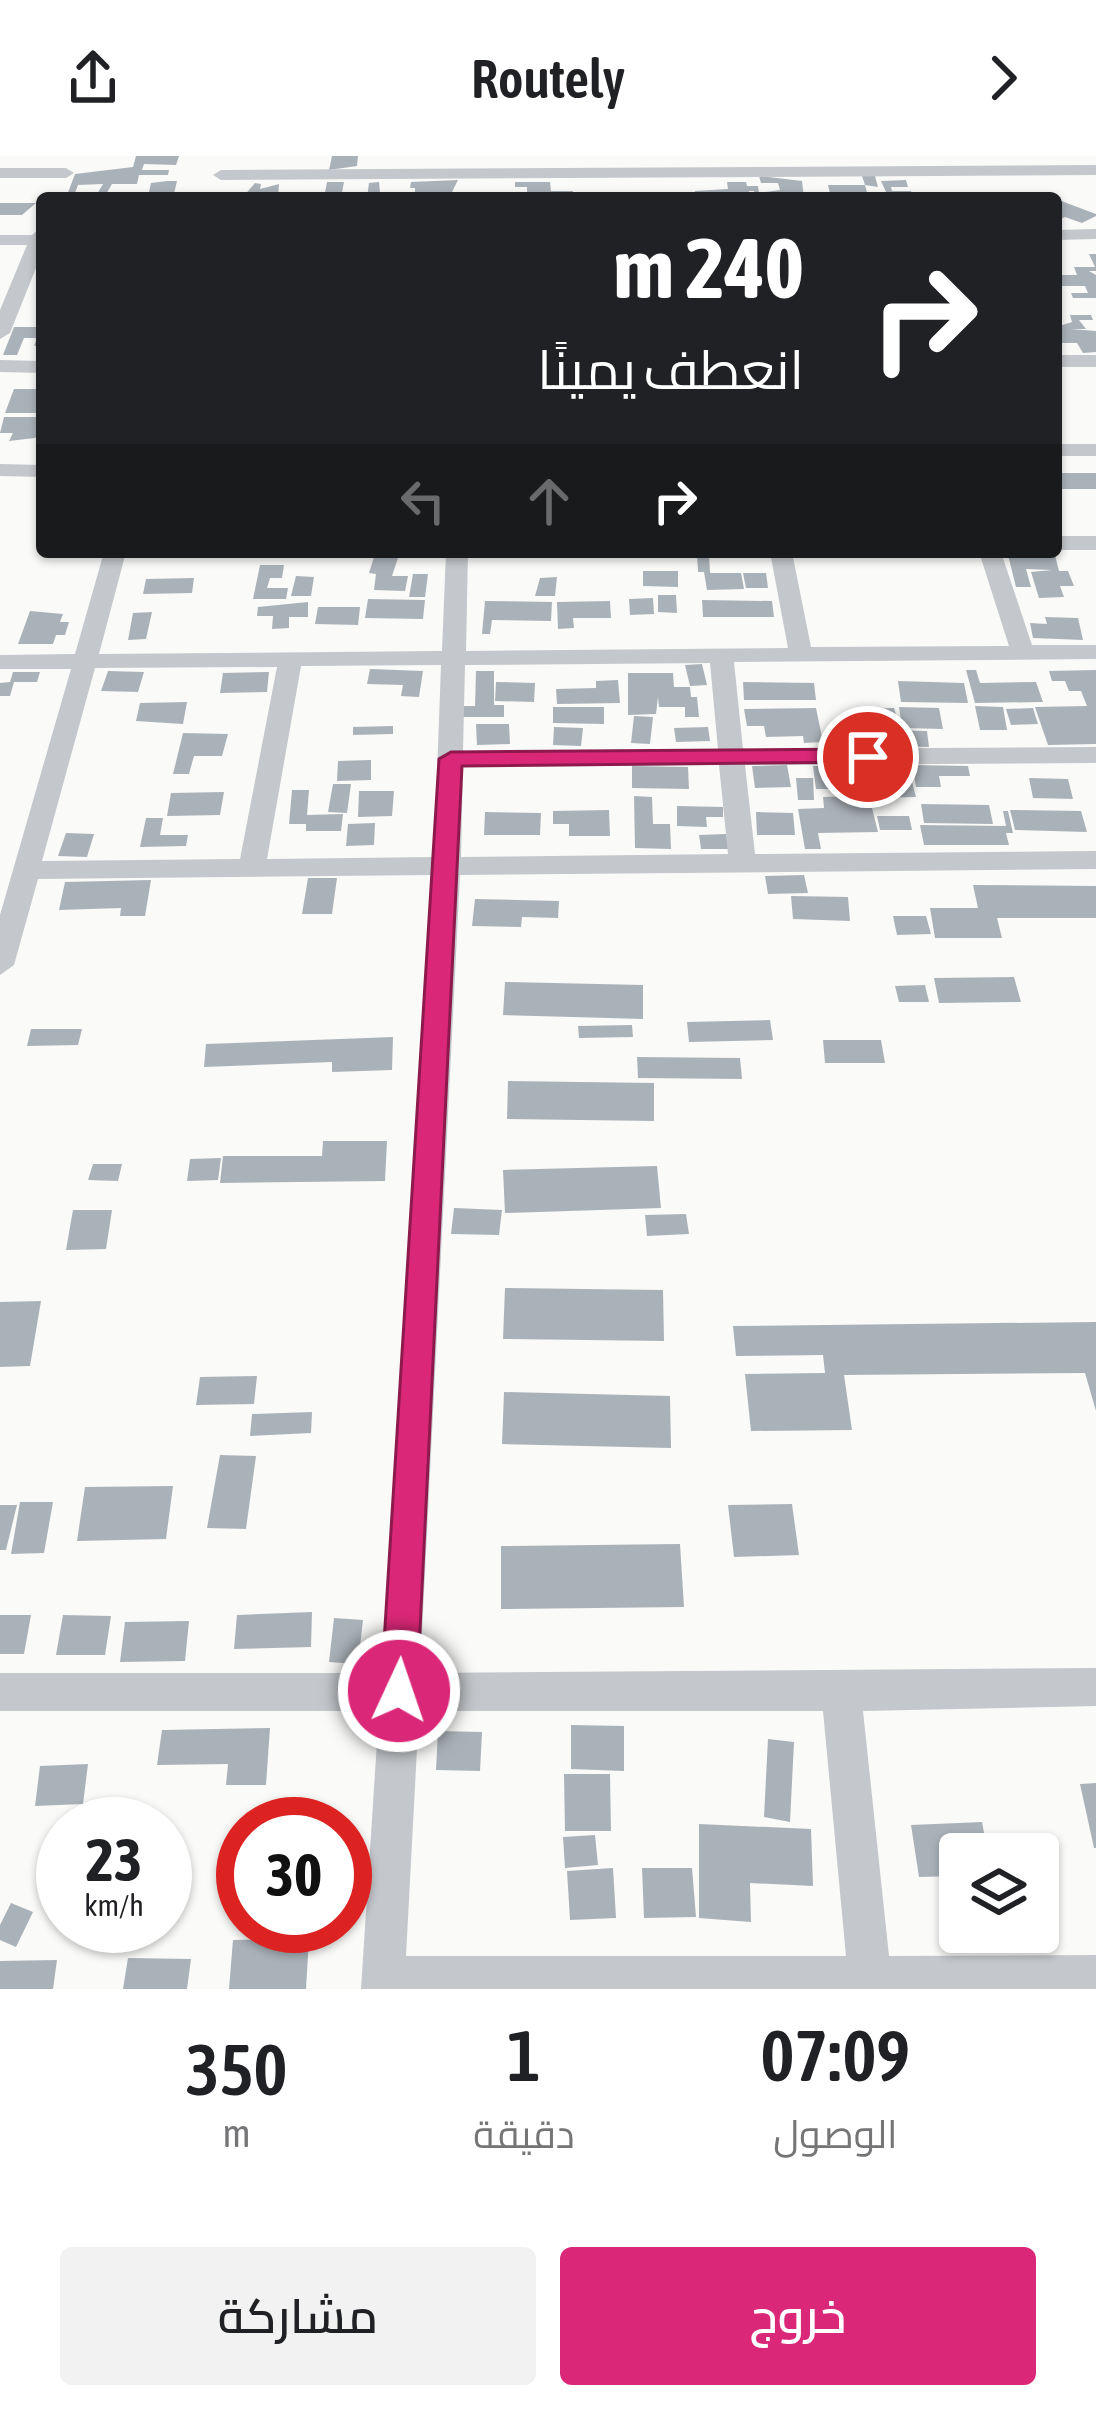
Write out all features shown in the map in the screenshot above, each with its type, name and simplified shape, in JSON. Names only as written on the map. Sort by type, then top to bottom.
[{"type":"street","points":[[224,165],[474,164],[677,172],[733,164],[866,163],[916,170],[1096,170]]},
{"type":"street","points":[[0,172],[69,164]]},
{"type":"street","points":[[916,170],[923,192]]},
{"type":"street","points":[[677,172],[681,192]]},
{"type":"street","points":[[1062,235],[1096,234]]},
{"type":"street","points":[[0,240],[36,236]]},
{"type":"street","points":[[0,333],[36,245]]},
{"type":"street","points":[[0,280],[22,280]]},
{"type":"street","points":[[1062,361],[1096,361]]},
{"type":"street","points":[[0,366],[36,367]]},
{"type":"street","points":[[1062,450],[1096,450]]},
{"type":"street","points":[[0,470],[36,471]]},
{"type":"street","points":[[1062,543],[1096,543]]},
{"type":"street","points":[[1,958],[113,558]]},
{"type":"street","points":[[457,558],[447,865],[384,1984],[870,1984],[1096,1977]]},
{"type":"street","points":[[782,558],[801,655]]},
{"type":"street","points":[[992,558],[1023,653]]},
{"type":"street","points":[[0,662],[1096,652]]},
{"type":"street","points":[[721,656],[742,862]]},
{"type":"street","points":[[252,866],[290,659]]},
{"type":"street","points":[[451,759],[1096,755]]},
{"type":"street","points":[[29,870],[1096,860]]},
{"type":"street","points":[[0,1692],[841,1692],[1096,1687]]},
{"type":"street","points":[[841,1692],[870,1984]]},
{"type":"building","points":[[136,156],[179,156],[176,165],[144,164],[142,170],[169,170],[168,175],[139,175],[137,184],[112,184],[107,192],[98,192],[103,184],[78,185],[75,192],[68,192],[75,174],[133,167]]},
{"type":"building","points":[[332,156],[358,156],[357,166],[329,170]]},
{"type":"building","points":[[759,176],[802,181],[803,192],[766,192],[780,190],[778,183],[761,183]]},
{"type":"building","points":[[862,176],[875,176],[878,187],[865,185]]},
{"type":"building","points":[[458,180],[452,192],[415,192],[411,182]]},
{"type":"building","points":[[906,180],[908,187],[891,187],[892,191],[911,192],[886,192],[881,181]]},
{"type":"building","points":[[177,181],[174,192],[149,192],[151,183]]},
{"type":"building","points":[[327,182],[344,182],[342,192],[325,192]]},
{"type":"building","points":[[379,182],[380,192],[368,192],[369,183]]},
{"type":"building","points":[[515,182],[550,182],[551,191],[573,192],[527,192],[527,187],[515,187]]},
{"type":"building","points":[[727,182],[758,186],[759,192],[695,192],[728,189]]},
{"type":"building","points":[[255,183],[261,184],[260,189],[279,184],[278,192],[247,192]]},
{"type":"building","points":[[828,185],[865,185],[867,192],[830,192]]},
{"type":"building","points":[[1062,201],[1096,214],[1082,223],[1065,217]]},
{"type":"building","points":[[0,203],[36,203],[22,215],[0,215]]},
{"type":"building","points":[[1089,254],[1096,254],[1096,271],[1089,271],[1096,275],[1096,298],[1073,298],[1071,293],[1088,293],[1085,286],[1062,286],[1062,275],[1077,275],[1074,267],[1095,267]]},
{"type":"building","points":[[1070,315],[1091,315],[1093,320],[1079,320],[1086,329],[1071,329],[1096,331],[1096,352],[1083,353],[1077,343],[1062,343],[1062,325],[1072,322]]},
{"type":"building","points":[[14,327],[36,327],[36,338],[24,338],[17,355],[3,355]]},
{"type":"building","points":[[14,389],[36,389],[36,413],[5,413]]},
{"type":"building","points":[[4,417],[36,417],[35,438],[9,441],[13,433],[0,433]]},
{"type":"building","points":[[1062,473],[1096,473],[1096,489],[1062,489]]},
{"type":"building","points":[[374,558],[398,558],[392,576],[408,576],[405,591],[374,590],[376,574],[369,573]]},
{"type":"building","points":[[697,558],[709,558],[710,573],[741,573],[744,589],[707,590],[704,572],[698,572]]},
{"type":"building","points":[[1009,558],[1056,558],[1059,571],[1068,571],[1074,586],[1060,586],[1064,597],[1039,598],[1031,572],[1052,570],[1026,569],[1031,587],[1016,587]]},
{"type":"building","points":[[260,565],[284,565],[282,578],[270,578],[267,588],[288,588],[286,599],[253,599]]},
{"type":"building","points":[[643,571],[678,571],[678,587],[643,586]]},
{"type":"building","points":[[743,573],[766,573],[768,588],[746,588]]},
{"type":"building","points":[[413,574],[428,574],[425,597],[409,597]]},
{"type":"building","points":[[296,576],[314,577],[311,596],[291,596]]},
{"type":"building","points":[[557,577],[555,596],[535,596],[540,578]]},
{"type":"building","points":[[194,578],[192,593],[143,594],[146,579]]},
{"type":"building","points":[[658,595],[676,595],[677,613],[658,612]]},
{"type":"building","points":[[653,598],[654,614],[630,615],[629,599]]},
{"type":"building","points":[[368,599],[425,600],[423,619],[365,618]]},
{"type":"building","points":[[702,600],[772,601],[774,617],[703,617]]},
{"type":"building","points":[[485,601],[552,602],[551,621],[492,620],[490,634],[482,634]]},
{"type":"building","points":[[610,601],[611,618],[573,618],[574,628],[558,629],[557,602]]},
{"type":"building","points":[[308,602],[308,617],[289,617],[289,628],[272,629],[273,616],[257,616],[258,607]]},
{"type":"building","points":[[318,607],[360,607],[358,625],[315,624]]},
{"type":"building","points":[[30,611],[63,614],[60,622],[69,622],[65,635],[56,635],[53,644],[18,644]]},
{"type":"building","points":[[152,612],[146,639],[128,640],[133,613]]},
{"type":"building","points":[[1045,617],[1078,618],[1083,640],[1033,638],[1030,623],[1047,624]]},
{"type":"building","points":[[702,664],[707,685],[690,686],[685,665]]},
{"type":"building","points":[[370,669],[423,671],[419,697],[401,696],[403,685],[367,684]]},
{"type":"building","points":[[966,670],[976,670],[980,683],[1036,682],[1043,702],[975,703]]},
{"type":"building","points":[[1096,670],[1096,744],[1048,745],[1035,707],[1087,706],[1081,691],[1069,691],[1065,681],[1052,681],[1049,671]]},
{"type":"building","points":[[108,671],[144,672],[138,692],[101,691]]},
{"type":"building","points":[[476,671],[494,671],[494,705],[504,705],[504,717],[461,717],[462,706],[475,706]]},
{"type":"building","points":[[13,672],[40,672],[37,682],[14,682],[10,696],[0,696],[0,683],[10,682]]},
{"type":"building","points":[[269,672],[267,692],[220,693],[223,673]]},
{"type":"building","points":[[628,673],[673,673],[674,687],[690,687],[691,697],[697,697],[699,717],[685,717],[685,707],[659,707],[658,697],[656,714],[628,715]]},
{"type":"building","points":[[618,680],[620,703],[557,704],[556,689],[596,688],[596,681]]},
{"type":"building","points":[[898,681],[964,683],[968,703],[901,702]]},
{"type":"building","points":[[496,682],[535,683],[534,702],[495,701]]},
{"type":"building","points":[[743,682],[814,683],[816,700],[744,700]]},
{"type":"building","points":[[187,702],[183,724],[136,721],[140,703]]},
{"type":"building","points":[[975,706],[1003,707],[1007,730],[980,730]]},
{"type":"building","points":[[553,707],[604,707],[604,724],[553,723]]},
{"type":"building","points":[[899,707],[939,708],[943,729],[902,728]]},
{"type":"building","points":[[816,708],[823,742],[804,743],[803,736],[766,737],[764,726],[747,726],[744,709]]},
{"type":"building","points":[[894,708],[899,725],[873,726],[869,709]]},
{"type":"building","points":[[1033,708],[1038,724],[1011,725],[1006,709]]},
{"type":"building","points":[[634,716],[653,717],[650,744],[631,743]]},
{"type":"building","points":[[476,724],[509,724],[510,744],[477,745]]},
{"type":"building","points":[[393,726],[393,734],[353,735],[353,727]]},
{"type":"building","points":[[554,727],[583,728],[581,746],[553,745]]},
{"type":"building","points":[[708,727],[710,741],[676,742],[674,728]]},
{"type":"building","points":[[889,730],[927,731],[929,747],[891,746]]},
{"type":"building","points":[[183,733],[228,734],[222,756],[194,756],[189,774],[173,774]]},
{"type":"building","points":[[371,760],[371,780],[337,781],[338,761]]},
{"type":"building","points":[[787,765],[791,787],[755,788],[752,766]]},
{"type":"building","points":[[912,765],[968,766],[970,776],[939,776],[941,787],[916,787]]},
{"type":"building","points":[[632,766],[688,767],[689,789],[632,788]]},
{"type":"building","points":[[813,766],[848,766],[852,789],[816,789]]},
{"type":"building","points":[[796,778],[813,778],[814,800],[798,800]]},
{"type":"building","points":[[857,778],[911,778],[916,797],[861,798]]},
{"type":"building","points":[[1029,778],[1068,779],[1073,799],[1033,798]]},
{"type":"building","points":[[333,784],[351,784],[347,813],[328,812]]},
{"type":"building","points":[[292,790],[309,790],[307,815],[343,814],[341,831],[306,831],[306,824],[289,824]]},
{"type":"building","points":[[359,791],[394,791],[392,816],[358,817]]},
{"type":"building","points":[[224,792],[220,815],[167,816],[171,793]]},
{"type":"building","points":[[634,796],[652,797],[653,824],[670,824],[671,849],[635,848]]},
{"type":"building","points":[[857,796],[859,808],[872,808],[878,832],[818,833],[821,849],[805,849],[798,809],[824,808],[823,797]]},
{"type":"building","points":[[921,804],[989,805],[993,824],[924,823]]},
{"type":"building","points":[[677,806],[723,807],[723,817],[706,817],[707,827],[677,826]]},
{"type":"building","points":[[609,810],[610,836],[569,836],[569,824],[553,824],[553,811]]},
{"type":"building","points":[[1010,810],[1081,811],[1087,832],[1015,830]]},
{"type":"building","points":[[1003,811],[1008,811],[1013,833],[1006,833],[1009,845],[924,845],[920,825],[1006,826]]},
{"type":"building","points":[[485,812],[541,813],[540,835],[484,835]]},
{"type":"building","points":[[756,812],[793,813],[795,835],[757,835]]},
{"type":"building","points":[[877,816],[909,816],[912,830],[880,830]]},
{"type":"building","points":[[146,818],[163,818],[160,835],[188,835],[186,846],[140,847]]},
{"type":"building","points":[[375,823],[374,845],[346,846],[348,824]]},
{"type":"building","points":[[66,833],[94,834],[87,857],[58,856]]},
{"type":"building","points":[[726,834],[729,849],[701,849],[699,835]]},
{"type":"building","points":[[804,875],[808,893],[768,894],[765,876]]},
{"type":"building","points":[[308,878],[337,878],[332,914],[302,914]]},
{"type":"building","points":[[151,880],[145,916],[120,916],[121,908],[59,910],[65,882]]},
{"type":"building","points":[[973,885],[1096,886],[1096,918],[997,918],[1002,938],[935,938],[930,908],[978,908]]},
{"type":"building","points":[[791,896],[848,897],[850,921],[793,919]]},
{"type":"building","points":[[475,899],[559,901],[558,918],[522,917],[521,927],[472,926]]},
{"type":"building","points":[[893,916],[926,916],[931,934],[897,935]]},
{"type":"building","points":[[1014,977],[1021,1002],[939,1003],[934,978]]},
{"type":"building","points":[[505,982],[643,985],[643,1019],[503,1015]]},
{"type":"building","points":[[925,985],[929,1002],[899,1002],[895,986]]},
{"type":"building","points":[[770,1020],[773,1040],[689,1042],[687,1022]]},
{"type":"building","points":[[632,1025],[633,1037],[579,1038],[578,1026]]},
{"type":"building","points":[[31,1029],[82,1029],[78,1045],[27,1046]]},
{"type":"building","points":[[393,1037],[392,1070],[332,1072],[332,1062],[204,1067],[206,1044]]},
{"type":"building","points":[[823,1040],[881,1040],[885,1063],[825,1063]]},
{"type":"building","points":[[637,1057],[740,1058],[742,1079],[638,1078]]},
{"type":"building","points":[[508,1081],[654,1083],[654,1121],[507,1119]]},
{"type":"building","points":[[323,1141],[387,1141],[385,1181],[220,1183],[223,1156],[322,1156]]},
{"type":"building","points":[[221,1158],[218,1180],[187,1181],[190,1159]]},
{"type":"building","points":[[93,1164],[122,1164],[118,1181],[88,1180]]},
{"type":"building","points":[[657,1166],[661,1208],[505,1213],[503,1170]]},
{"type":"building","points":[[454,1208],[502,1210],[499,1235],[451,1234]]},
{"type":"building","points":[[73,1210],[112,1210],[106,1249],[66,1250]]},
{"type":"building","points":[[686,1214],[689,1234],[647,1236],[645,1215]]},
{"type":"building","points":[[505,1288],[663,1290],[664,1341],[503,1339]]},
{"type":"building","points":[[41,1301],[30,1366],[0,1367],[0,1302]]},
{"type":"building","points":[[1096,1322],[1096,1411],[1085,1373],[844,1375],[852,1430],[751,1431],[745,1374],[825,1373],[823,1355],[736,1356],[733,1326]]},
{"type":"building","points":[[257,1376],[254,1404],[196,1405],[200,1377]]},
{"type":"building","points":[[504,1392],[670,1396],[671,1448],[502,1444]]},
{"type":"building","points":[[312,1412],[311,1433],[250,1436],[252,1414]]},
{"type":"building","points":[[220,1455],[256,1456],[246,1529],[207,1528]]},
{"type":"building","points":[[173,1486],[166,1539],[77,1541],[85,1487]]},
{"type":"building","points":[[20,1502],[53,1502],[44,1553],[11,1554]]},
{"type":"building","points":[[792,1504],[799,1555],[734,1557],[728,1505]]},
{"type":"building","points":[[0,1505],[17,1505],[6,1550],[0,1550]]},
{"type":"building","points":[[680,1544],[684,1607],[501,1609],[501,1546]]},
{"type":"building","points":[[312,1612],[311,1647],[234,1649],[237,1615]]},
{"type":"building","points":[[0,1615],[31,1615],[24,1654],[0,1654]]},
{"type":"building","points":[[63,1615],[111,1616],[105,1655],[56,1655]]},
{"type":"building","points":[[334,1618],[363,1620],[358,1664],[329,1662]]},
{"type":"building","points":[[189,1621],[185,1661],[120,1662],[125,1622]]},
{"type":"building","points":[[571,1725],[624,1726],[624,1771],[571,1769]]},
{"type":"building","points":[[270,1728],[266,1785],[226,1785],[228,1764],[157,1765],[162,1730]]},
{"type":"building","points":[[438,1731],[482,1732],[480,1771],[436,1770]]},
{"type":"building","points":[[768,1739],[794,1742],[790,1822],[764,1817]]},
{"type":"building","points":[[88,1764],[84,1797],[36,1797],[40,1766]]},
{"type":"building","points":[[564,1774],[610,1774],[611,1831],[565,1831]]},
{"type":"building","points":[[1096,1783],[1096,1848],[1094,1848],[1080,1784]]},
{"type":"building","points":[[982,1822],[984,1833],[939,1833],[939,1877],[919,1877],[911,1825]]},
{"type":"building","points":[[699,1824],[811,1829],[813,1886],[750,1883],[751,1922],[699,1918]]},
{"type":"building","points":[[595,1835],[598,1865],[565,1868],[563,1837]]},
{"type":"building","points":[[613,1868],[616,1918],[570,1920],[567,1871]]},
{"type":"building","points":[[642,1868],[692,1868],[696,1917],[644,1918]]},
{"type":"building","points":[[11,1903],[33,1912],[16,1947],[0,1940],[0,1925]]},
{"type":"building","points":[[232,1953],[308,1953],[306,1989],[229,1989]]},
{"type":"building","points":[[128,1958],[191,1959],[187,1989],[123,1989]]},
{"type":"building","points":[[57,1960],[53,1989],[0,1989],[0,1961]]},
{"type":"route","points":[[399,1691],[451,759],[868,757]]}]
